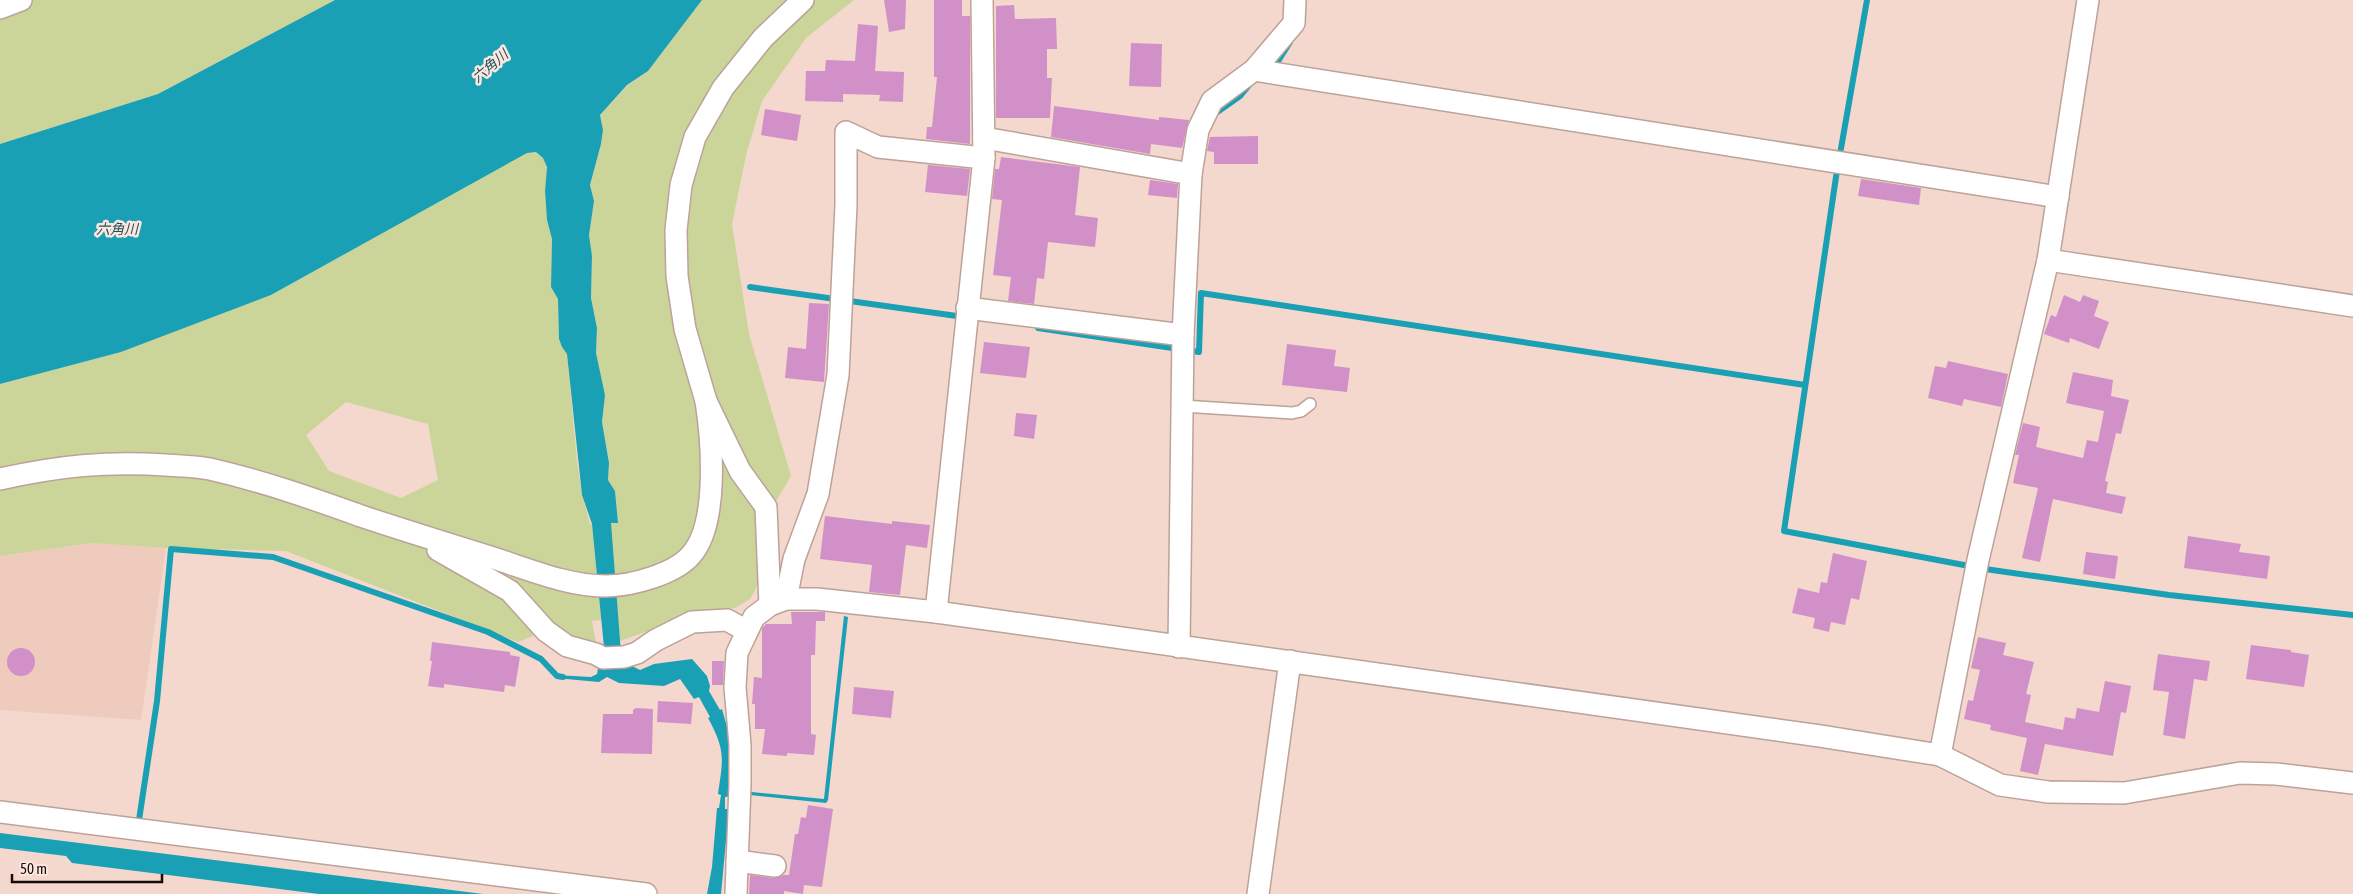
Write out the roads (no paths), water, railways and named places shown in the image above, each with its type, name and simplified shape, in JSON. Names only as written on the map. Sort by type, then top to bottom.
[{"type":"street","points":[[0,8],[21,0]]},
{"type":"street","points":[[0,479],[39,470],[97,463],[206,468],[261,481],[403,530],[573,583],[606,586],[629,585],[662,574],[691,556],[702,539],[710,498],[712,442],[706,401],[685,329],[677,276],[676,230],[681,184],[695,137],[723,88],[763,38],[803,0]]},
{"type":"street","points":[[936,612],[984,148],[982,0]]},
{"type":"street","points":[[1179,647],[1183,345],[1191,174],[1198,130],[1212,101],[1262,71],[1294,23],[1295,0]]},
{"type":"street","points":[[1940,755],[1976,569],[2048,260],[2088,0]]},
{"type":"street","points":[[1262,71],[2058,197]]},
{"type":"street","points":[[778,602],[818,494],[838,375],[846,205],[846,132],[878,147],[984,148],[1191,174]]},
{"type":"street","points":[[2048,260],[2353,306]]},
{"type":"street","points":[[966,314],[1183,345]]},
{"type":"street","points":[[706,401],[740,471],[766,507],[778,602]]},
{"type":"street","points":[[403,530],[510,591],[546,631],[567,646],[596,654],[603,658],[624,657],[637,653],[656,640],[692,622],[727,620],[747,631]]},
{"type":"street","points":[[736,894],[740,793],[740,745],[734,687],[737,653],[754,617],[778,602],[817,599],[936,612],[1820,736],[1940,755],[2000,785],[2048,792],[2124,793],[2240,772],[2353,783]]},
{"type":"street","points":[[1258,894],[1290,661]]},
{"type":"street","points":[[0,812],[646,894]]},
{"type":"street","points":[[737,861],[775,866]]},
{"type":"lane","points":[[1183,406],[1292,413],[1302,411],[1310,404]]},
{"type":"water","name":"六角川","points":[[335,0],[702,0],[648,71],[627,85],[600,115],[603,130],[601,144],[590,185],[594,201],[589,235],[592,256],[591,298],[597,328],[596,353],[605,395],[602,422],[609,463],[608,480],[615,491],[618,523],[611,523],[622,666],[632,666],[640,670],[654,664],[692,659],[707,676],[710,686],[709,691],[720,710],[722,709],[731,741],[732,790],[824,799],[844,616],[848,617],[828,800],[826,803],[732,793],[732,796],[725,797],[725,809],[729,809],[721,894],[707,894],[712,867],[717,808],[719,808],[721,795],[718,794],[722,755],[718,739],[708,718],[710,717],[699,697],[694,699],[680,679],[664,686],[619,683],[607,677],[599,682],[555,678],[555,675],[591,677],[597,674],[598,668],[606,668],[592,524],[582,495],[567,354],[559,339],[558,299],[551,287],[552,239],[547,220],[545,191],[547,167],[543,158],[536,152],[527,153],[271,295],[121,352],[0,384],[0,144],[158,94]]},
{"type":"water","points":[[0,833],[483,894],[319,894],[72,863],[66,856],[0,848]]},
{"type":"waterway","points":[[1867,0],[1836,177],[1784,531],[1985,569],[2169,595],[2353,615]]},
{"type":"waterway","points":[[1270,67],[1277,63],[1290,42]]},
{"type":"waterway","points":[[1213,115],[1240,96],[1249,85]]},
{"type":"waterway","points":[[750,287],[964,317]]},
{"type":"waterway","points":[[1038,328],[1199,352],[1201,293],[1805,385]]},
{"type":"waterway","points":[[139,820],[157,701],[171,549],[273,557],[488,632],[541,659],[557,676],[563,677]]}]
